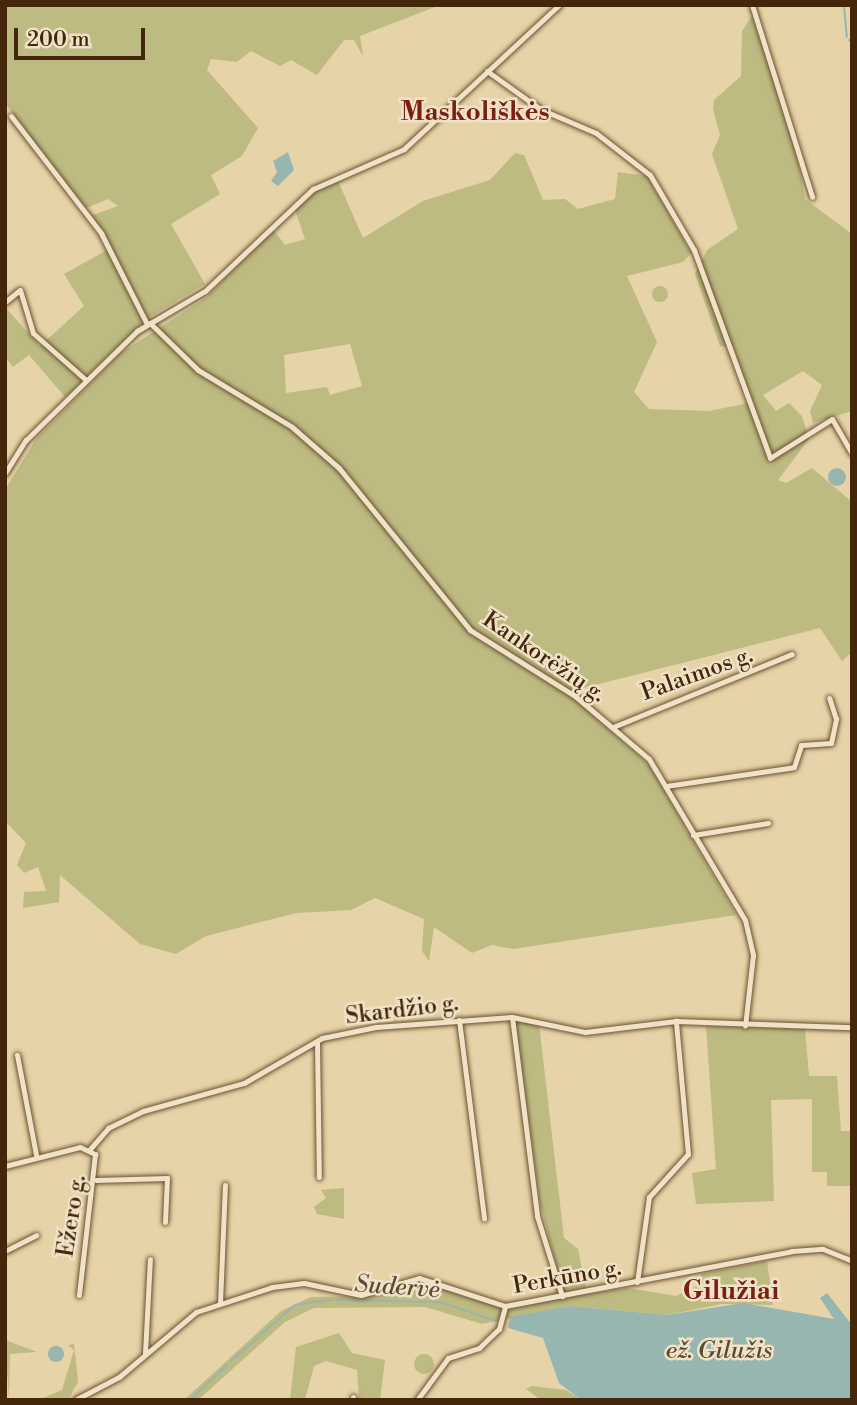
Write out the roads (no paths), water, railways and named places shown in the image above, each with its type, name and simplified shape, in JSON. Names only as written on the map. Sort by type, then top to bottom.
[{"type":"street","points":[[5,473],[26,440],[86,380],[149,324],[205,291],[313,189],[404,149],[559,5]]},
{"type":"street","points":[[752,5],[812,197]]},
{"type":"street","points":[[487,71],[540,109],[596,133],[650,174],[694,250],[770,458],[831,419],[852,453]]},
{"type":"street","name":"Kankorėžių g.","points":[[11,116],[101,233],[149,324],[198,370],[292,427],[339,468],[470,630],[613,727],[649,759],[751,937],[746,1026]]},
{"type":"street","points":[[5,302],[20,290],[33,333],[86,380]]},
{"type":"street","name":"Palaimos g.","points":[[613,727],[792,654]]},
{"type":"street","points":[[666,786],[794,767],[801,745],[831,743],[836,719],[829,698]]},
{"type":"street","points":[[693,835],[768,823]]},
{"type":"street","points":[[512,1017],[537,1216],[562,1296]]},
{"type":"street","name":"Skardžio g.","points":[[90,1149],[127,1118],[244,1083],[317,1041],[376,1027],[512,1017],[585,1031],[676,1021],[746,1026],[852,1027]]},
{"type":"street","points":[[459,1020],[484,1218]]},
{"type":"street","points":[[637,1282],[649,1197],[688,1154],[676,1021]]},
{"type":"street","points":[[317,1041],[319,1177]]},
{"type":"street","points":[[17,1055],[36,1155]]},
{"type":"street","name":"Ežero g.","points":[[5,1166],[36,1155],[90,1149],[98,1162],[79,1295]]},
{"type":"street","points":[[96,1180],[166,1178],[165,1222]]},
{"type":"street","points":[[220,1303],[225,1185]]},
{"type":"street","points":[[5,1251],[36,1235]]},
{"type":"street","name":"Perkūno g.","points":[[75,1400],[110,1384],[191,1315],[220,1303],[299,1283],[338,1294],[384,1293],[419,1278],[505,1306],[811,1248],[852,1261]]},
{"type":"street","points":[[145,1353],[150,1259]]},
{"type":"street","points":[[417,1400],[448,1358],[482,1347],[499,1329],[505,1306]]},
{"type":"water","points":[[288,152],[294,170],[278,186],[271,181],[277,172],[273,161]]},
{"type":"water","points":[[837,468],[843,471],[846,477],[843,483],[837,486],[831,483],[828,477],[831,471]]},
{"type":"water","name":"ež. Gilužis","points":[[827,1293],[852,1325],[852,1400],[581,1400],[559,1383],[543,1338],[508,1328],[510,1317],[569,1306],[667,1315],[743,1303],[834,1319],[820,1298]]},
{"type":"water","points":[[56,1346],[62,1348],[62,1360],[56,1362],[50,1360],[48,1354],[50,1348]]},
{"type":"waterway","points":[[844,5],[847,37]]},
{"type":"waterway","name":"Sudervė","points":[[231,1361],[295,1305],[332,1300]]},
{"type":"waterway","name":"Sudervė","points":[[336,1300],[440,1302],[496,1321]]},
{"type":"waterway","name":"Sudervė","points":[[190,1400],[227,1365]]},
{"type":"district","name":"Maskoliškės","points":[[475,113]]},
{"type":"district","name":"Gilužiai","points":[[731,1292]]}]
